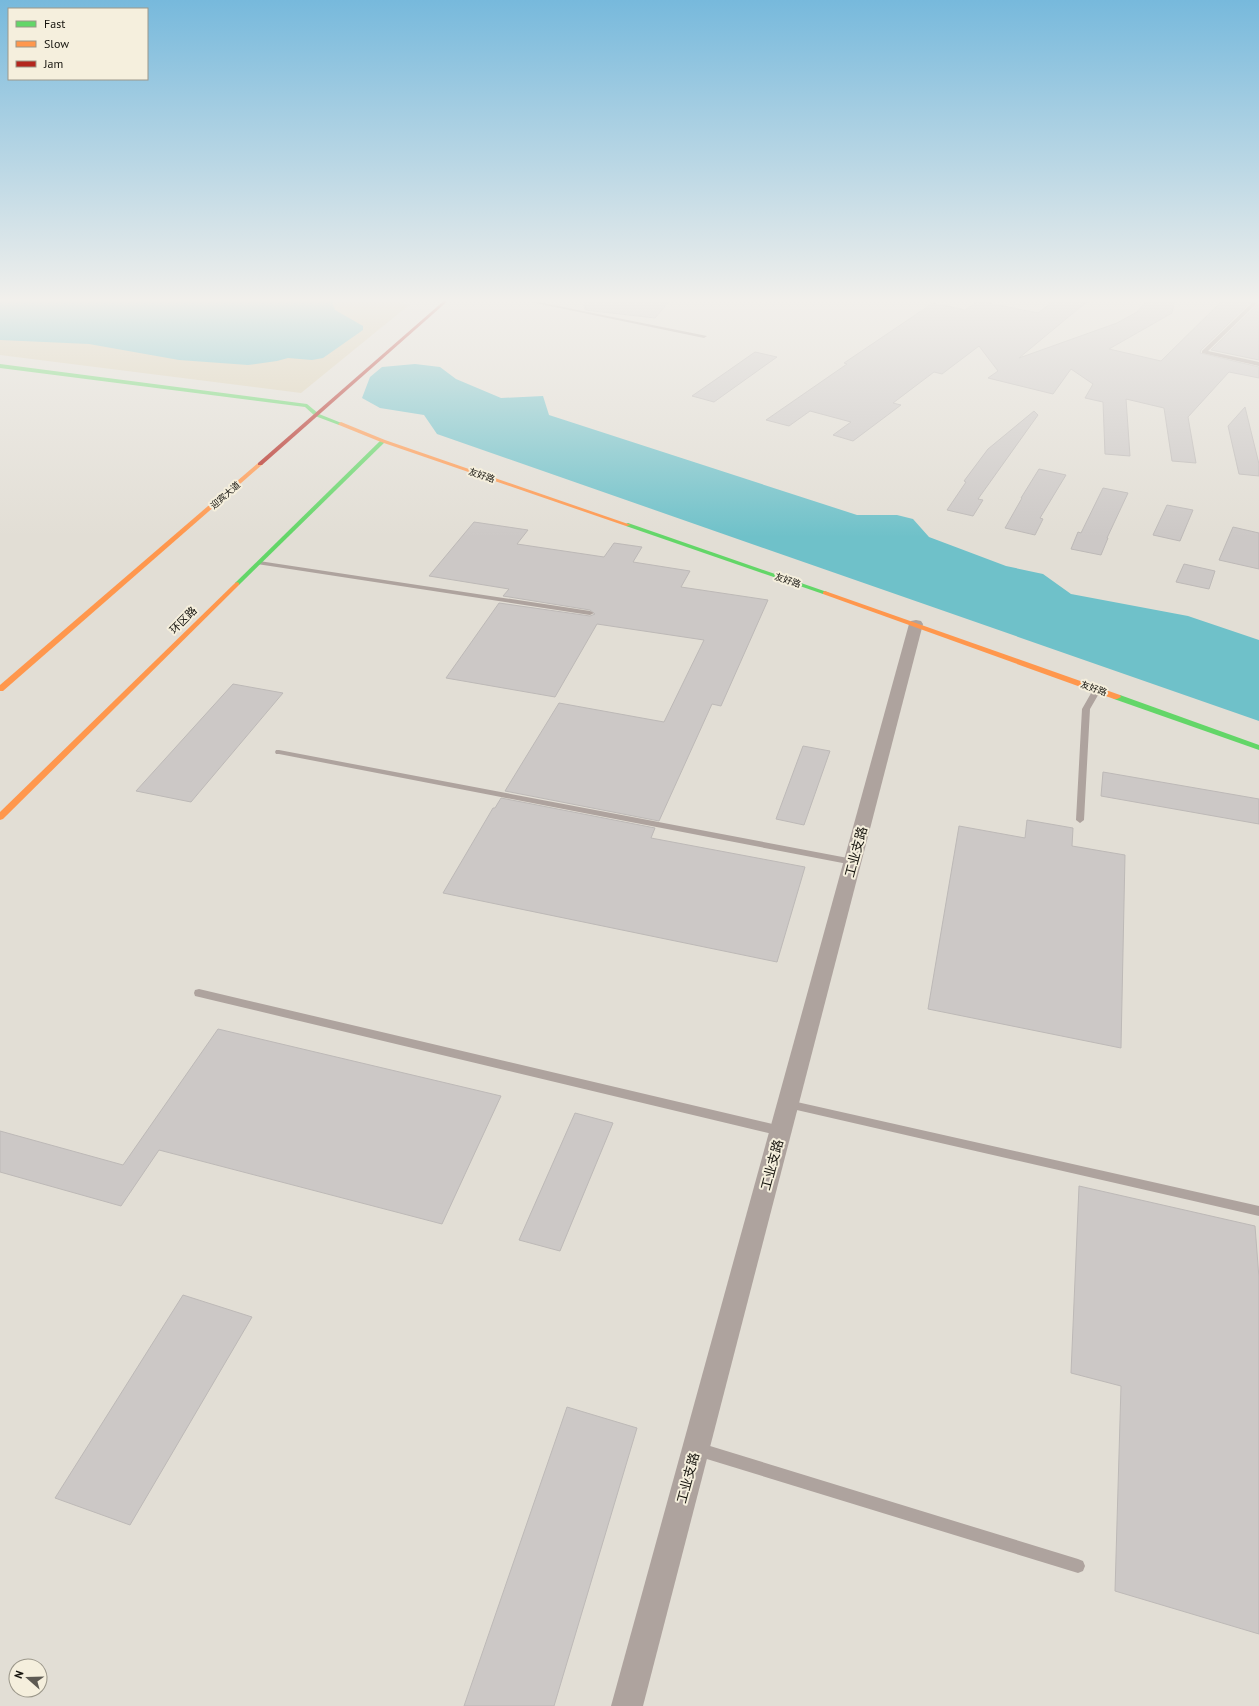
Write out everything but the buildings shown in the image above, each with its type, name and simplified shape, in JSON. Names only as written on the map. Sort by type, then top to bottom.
[{"type":"street","points":[[40,379],[293,414],[317,415]]},
{"type":"street","points":[[106,379],[310,403]]},
{"type":"street","name":"迎宾大道","points":[[0,689],[358,379]]},
{"type":"street","points":[[310,403],[317,415]]},
{"type":"street","points":[[293,414],[310,403]]},
{"type":"street","name":"友好路","points":[[317,415],[383,441],[916,624],[1259,748]]},
{"type":"street","name":"环区路","points":[[0,817],[383,441]]},
{"type":"street","name":"工业支路","points":[[627,1706],[916,624]]},
{"type":"lane","points":[[259,563],[590,613]]},
{"type":"lane","points":[[1080,820],[1086,709],[1097,690]]},
{"type":"lane","points":[[279,752],[853,862]]},
{"type":"lane","points":[[199,994],[781,1131]]},
{"type":"lane","points":[[788,1104],[1259,1211]]},
{"type":"lane","points":[[696,1448],[1078,1566]]},
{"type":"shaded area","points":[[187,379],[319,379],[301,393]]},
{"type":"water","points":[[369,379],[455,379],[501,398],[543,396],[549,415],[857,515],[897,515],[913,519],[929,537],[1006,566],[1043,574],[1071,594],[1188,616],[1259,640],[1259,721],[437,434],[424,415],[380,408],[362,398]]},
{"type":"traffic: fast","points":[[97,379],[307,406],[317,415],[341,424]]},
{"type":"traffic: fast","points":[[237,584],[383,441]]},
{"type":"traffic: fast","points":[[628,525],[825,593]]},
{"type":"traffic: fast","points":[[1117,697],[1259,748]]},
{"type":"traffic: slow","points":[[341,424],[383,441],[628,525]]},
{"type":"traffic: slow","points":[[0,689],[260,464]]},
{"type":"traffic: slow","points":[[0,817],[237,584]]},
{"type":"traffic: slow","points":[[825,593],[1117,697]]},
{"type":"traffic: jam","points":[[260,464],[357,379]]}]
